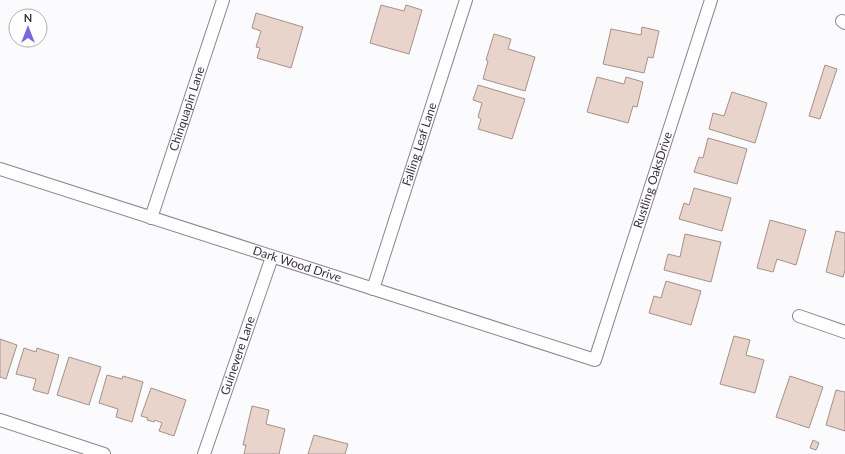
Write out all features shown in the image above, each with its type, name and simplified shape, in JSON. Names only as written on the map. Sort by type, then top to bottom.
[{"type":"street","name":"Chinquapin Lane","points":[[151,218],[223,0]]},
{"type":"street","name":"Falling Leaf Lane","points":[[373,289],[466,0]]},
{"type":"street","name":"Rustling OaksDrive","points":[[595,360],[711,0]]},
{"type":"street","name":"Dark Wood Drive","points":[[0,169],[595,360]]},
{"type":"street","name":"Guinevere Lane","points":[[204,454],[272,257]]},
{"type":"street","points":[[799,316],[845,332]]},
{"type":"street","points":[[0,420],[104,454]]},
{"type":"building","points":[[381,5],[404,11],[406,5],[422,10],[409,54],[370,43]]},
{"type":"building","points":[[256,13],[303,27],[291,68],[257,58],[260,48],[256,47],[261,31],[252,28]]},
{"type":"building","points":[[642,27],[659,31],[653,58],[648,57],[644,73],[603,64],[611,29],[641,35]]},
{"type":"building","points":[[494,34],[511,39],[508,49],[535,57],[525,91],[483,79],[488,61],[486,60]]},
{"type":"building","points":[[825,65],[837,69],[820,119],[809,116]]},
{"type":"building","points":[[597,77],[624,84],[626,77],[643,82],[637,107],[633,106],[628,123],[587,112]]},
{"type":"building","points":[[478,85],[525,99],[512,139],[478,129],[481,119],[478,117],[482,103],[473,100]]},
{"type":"building","points":[[732,92],[767,103],[755,143],[709,129],[713,113],[724,116]]},
{"type":"building","points":[[708,138],[747,149],[737,184],[694,172],[699,157],[703,158]]},
{"type":"building","points":[[694,188],[731,198],[722,231],[679,219],[684,203],[689,205]]},
{"type":"building","points":[[770,220],[806,230],[796,265],[777,259],[773,272],[757,268]]},
{"type":"building","points":[[836,231],[845,233],[845,270],[843,277],[826,272]]},
{"type":"building","points":[[685,234],[721,242],[711,282],[664,270],[668,254],[680,257]]},
{"type":"building","points":[[666,281],[701,291],[691,325],[649,313],[654,296],[661,298]]},
{"type":"building","points":[[734,336],[750,340],[746,355],[764,360],[755,393],[720,384]]},
{"type":"building","points":[[0,339],[17,345],[6,379],[0,377]]},
{"type":"building","points":[[24,348],[36,352],[37,348],[59,355],[48,394],[33,390],[36,379],[16,374]]},
{"type":"building","points":[[69,357],[101,367],[89,405],[57,395]]},
{"type":"building","points":[[107,375],[122,379],[123,376],[143,382],[132,422],[116,417],[118,409],[99,403]]},
{"type":"building","points":[[790,376],[823,387],[809,428],[776,417]]},
{"type":"building","points":[[151,388],[186,400],[174,436],[159,431],[162,423],[155,420],[154,422],[147,420],[148,418],[141,416]]},
{"type":"building","points":[[836,390],[845,392],[845,431],[826,425]]},
{"type":"building","points":[[252,406],[269,410],[266,424],[285,429],[279,454],[244,454],[246,445],[243,445]]},
{"type":"building","points":[[314,435],[348,444],[345,454],[308,454]]},
{"type":"building","points":[[813,440],[819,443],[816,450],[810,448]]}]
